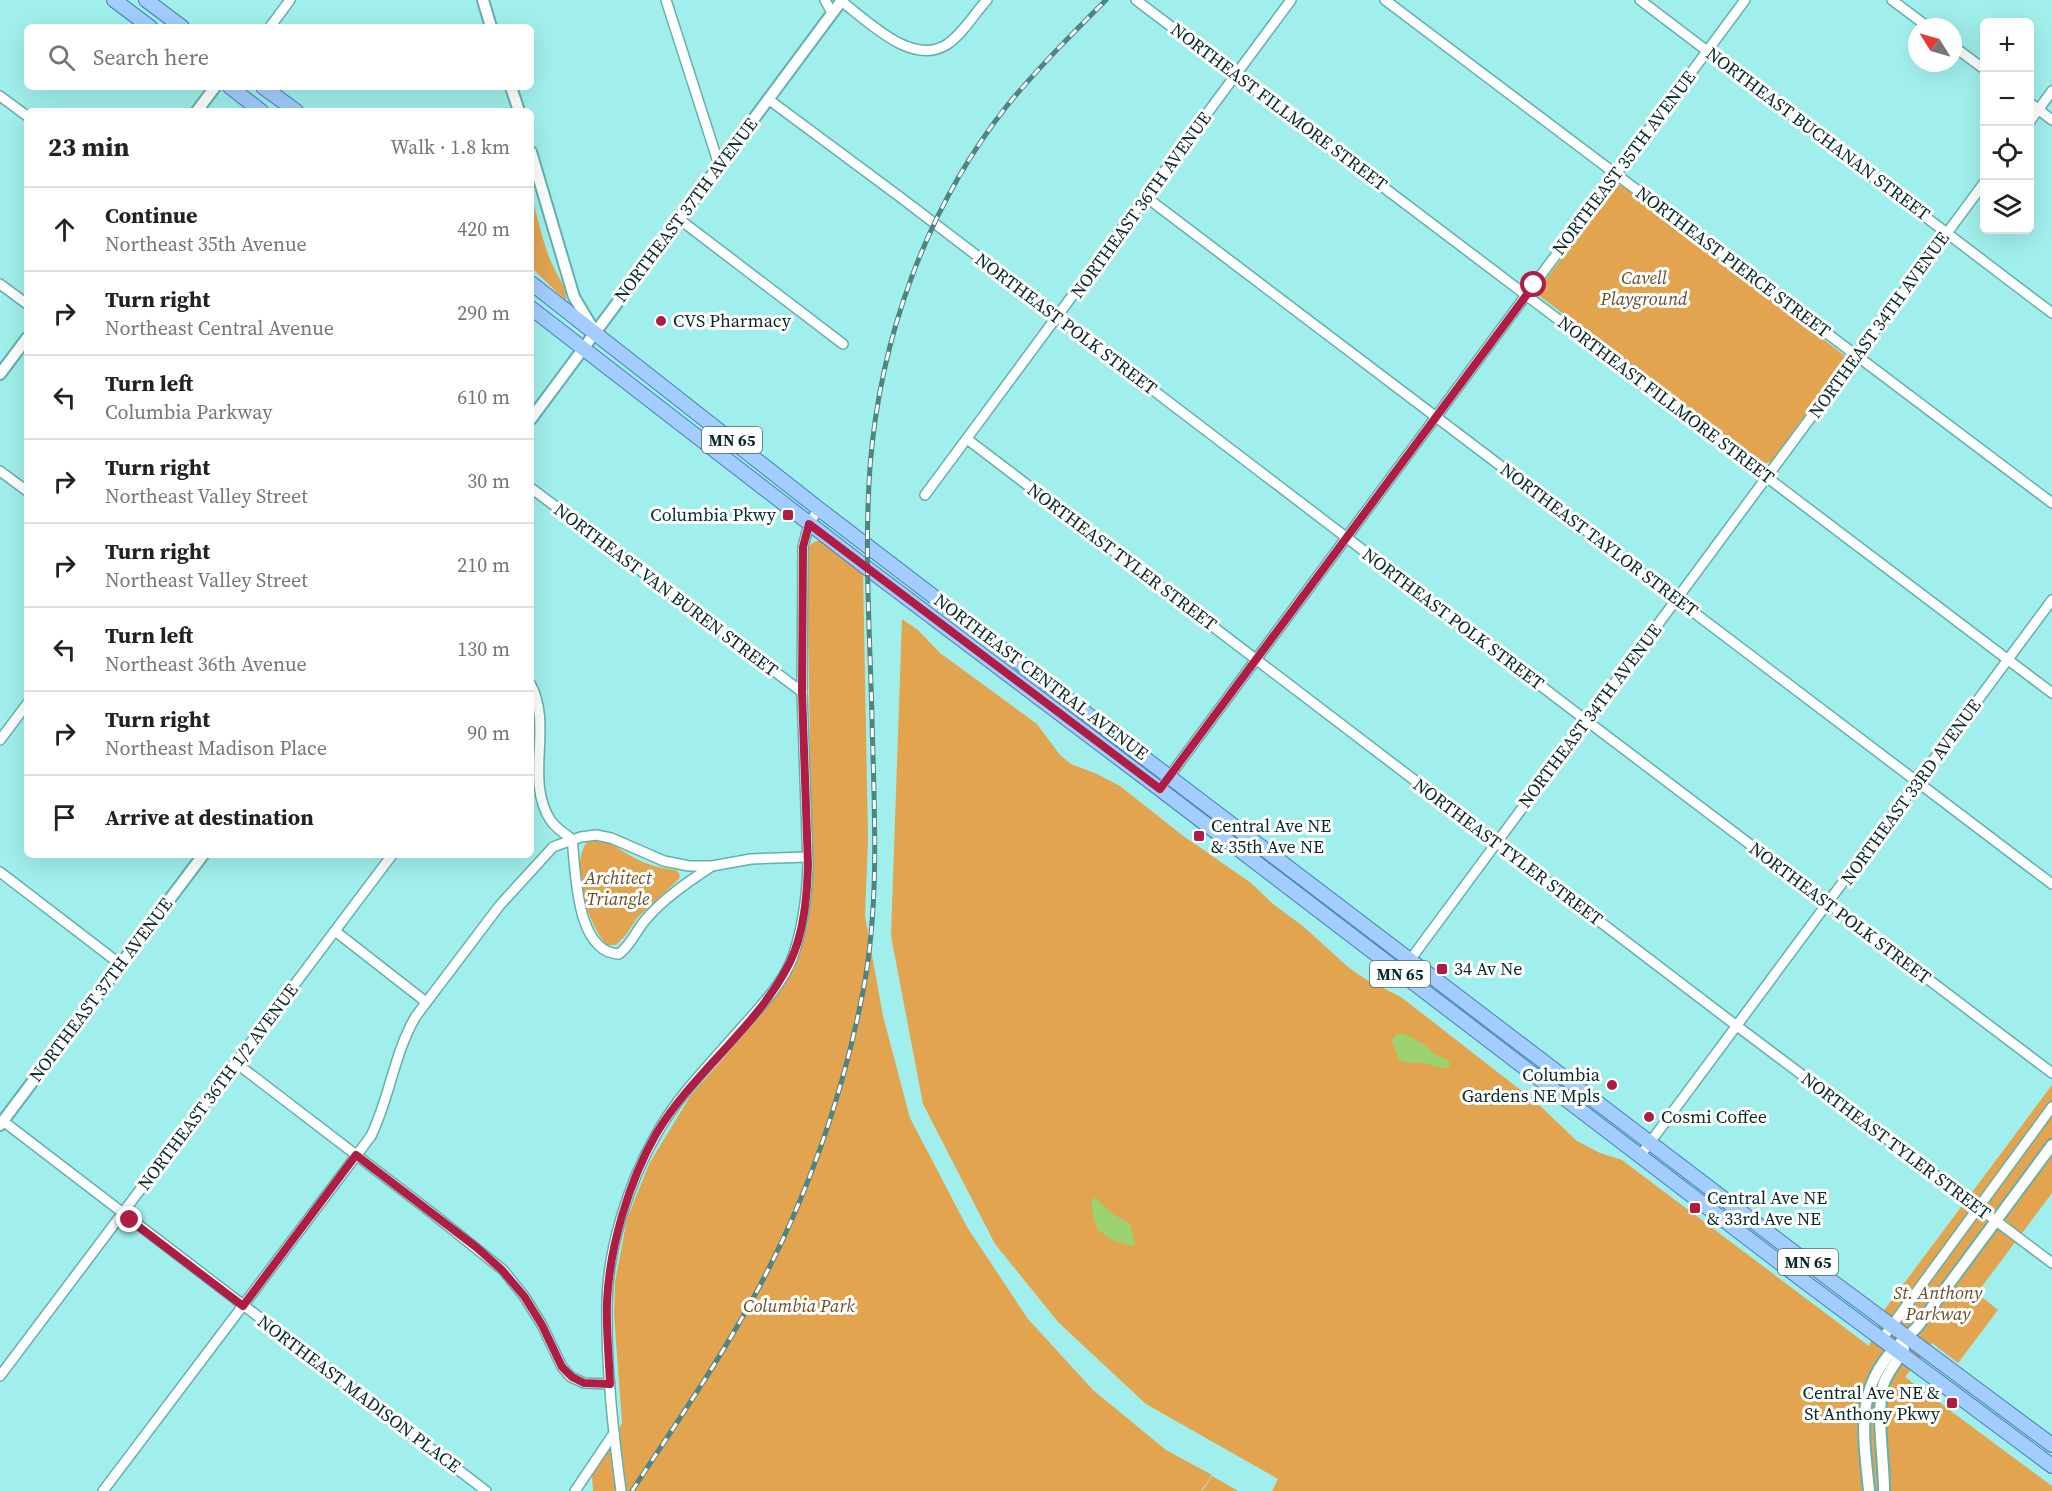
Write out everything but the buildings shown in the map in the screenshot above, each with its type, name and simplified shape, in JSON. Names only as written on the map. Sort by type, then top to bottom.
[{"type":"main road","points":[[114,0],[146,24]]},
{"type":"main road","points":[[146,0],[178,24]]},
{"type":"main road","points":[[234,90],[257,108]]},
{"type":"main road","points":[[267,90],[293,108]]},
{"type":"main road","name":"MN 65","points":[[534,285],[596,332]]},
{"type":"main road","name":"MN 65","points":[[534,310],[584,348]]},
{"type":"main road","name":"NORTHEAST CENTRAL AVENUE","points":[[596,332],[819,509],[1169,777],[2052,1445]]},
{"type":"main road","name":"NORTHEAST CENTRAL AVENUE","points":[[584,348],[809,524],[2052,1466]]},
{"type":"street","points":[[272,24],[290,0]]},
{"type":"street","points":[[483,0],[490,24]]},
{"type":"street","points":[[666,0],[719,165]]},
{"type":"street","points":[[825,0],[832,13]]},
{"type":"street","points":[[841,1],[905,48],[932,50],[945,45],[955,37],[987,0]]},
{"type":"street","name":"NORTHEAST FILLMORE STREET","points":[[1136,0],[1237,74],[2052,693]]},
{"type":"street","name":"NORTHEAST 36TH AVENUE","points":[[925,495],[1291,0]]},
{"type":"street","name":"NORTHEAST PIERCE STREET","points":[[1386,0],[2052,503]]},
{"type":"street","name":"NORTHEAST BUCHANAN STREET","points":[[1640,0],[2052,313]]},
{"type":"street","name":"NORTHEAST 35TH AVENUE","points":[[1160,789],[1745,0]]},
{"type":"street","points":[[1892,0],[1916,18]]},
{"type":"street","name":"NORTHEAST 37TH AVENUE","points":[[534,415],[841,1]]},
{"type":"street","points":[[1962,53],[1980,66]]},
{"type":"street","points":[[199,108],[213,90]]},
{"type":"street","points":[[512,90],[518,108]]},
{"type":"street","points":[[2034,116],[2052,91]]},
{"type":"street","points":[[0,96],[24,114]]},
{"type":"street","name":"NORTHEAST POLK STREET","points":[[768,99],[2052,1073]]},
{"type":"street","points":[[2034,106],[2052,120]]},
{"type":"street","points":[[534,162],[574,297],[596,332]]},
{"type":"street","name":"NORTHEAST 34TH AVENUE","points":[[1410,960],[1980,188]]},
{"type":"street","name":"NORTHEAST TAYLOR STREET","points":[[1146,197],[2052,884]]},
{"type":"street","points":[[679,219],[843,344]]},
{"type":"street","points":[[0,284],[24,302]]},
{"type":"street","points":[[0,374],[24,342]]},
{"type":"street","name":"NORTHEAST TYLER STREET","points":[[967,439],[1736,1026],[2052,1263]]},
{"type":"street","points":[[0,471],[24,489]]},
{"type":"street","name":"NORTHEAST VAN BUREN STREET","points":[[534,490],[802,692]]},
{"type":"street","points":[[621,1491],[610,1384],[607,1304],[611,1262],[634,1184],[656,1135],[669,1114],[779,983],[791,960],[804,913],[807,892],[807,857],[802,692],[803,547],[809,524],[819,509]]},
{"type":"street","name":"NORTHEAST 33RD AVENUE","points":[[1640,1156],[2052,600]]},
{"type":"street","points":[[534,690],[540,712],[540,789],[544,805],[550,820],[572,839],[577,894],[583,917],[593,937],[608,954],[619,954],[627,948],[646,919],[670,897],[712,866]]},
{"type":"street","points":[[0,740],[24,708]]},
{"type":"street","points":[[103,1491],[371,1136],[381,1115],[406,1033],[426,1002],[500,905],[553,847],[572,839],[596,835],[611,838],[664,861],[690,866],[807,857]]},
{"type":"street","name":"NORTHEAST 37TH AVENUE","points":[[1,1122],[201,858]]},
{"type":"street","name":"NORTHEAST 36TH 1/2 AVENUE","points":[[0,1376],[390,858]]},
{"type":"street","points":[[0,873],[120,964]]},
{"type":"street","points":[[334,931],[426,1002]]},
{"type":"street","points":[[236,1063],[476,1247],[502,1270],[524,1296],[542,1325],[562,1367],[572,1377],[584,1383],[610,1384]]},
{"type":"street","points":[[1882,1339],[2052,1107]]},
{"type":"street","name":"NORTHEAST MADISON PLACE","points":[[1,1122],[486,1491]]},
{"type":"street","points":[[1869,1491],[1863,1433],[1866,1399],[1877,1372],[1909,1337],[2052,1145]]},
{"type":"street","points":[[1884,1491],[1880,1410],[1883,1387],[1898,1351]]},
{"type":"street","points":[[575,1491],[614,1433]]},
{"type":"green space","name":"Cavell Playground","points":[[1617,184],[1623,186],[1845,356],[1844,362],[1771,462],[1763,464],[1537,294]]},
{"type":"green space","points":[[534,205],[547,251],[564,287],[566,300],[534,271]]},
{"type":"green space","name":"Columbia Park","points":[[823,540],[863,570],[868,839],[865,916],[883,1016],[910,1118],[967,1227],[1028,1319],[1093,1390],[1166,1450],[1212,1475],[1201,1491],[593,1491],[592,1476],[622,1423],[614,1314],[615,1282],[627,1219],[650,1162],[691,1095],[761,1015],[786,981],[808,925],[812,880],[807,555],[812,544]]},
{"type":"green space","name":"St. Anthony Parkway","points":[[902,619],[918,630],[940,653],[1037,724],[1060,755],[1071,764],[1120,786],[1182,835],[1251,883],[1348,967],[1365,979],[1401,997],[1536,1102],[1577,1141],[1600,1153],[1622,1160],[1869,1346],[1885,1309],[2052,1085],[2052,1193],[1977,1293],[1998,1310],[1958,1363],[1932,1343],[1905,1377],[2052,1486],[2052,1491],[1272,1491],[1278,1479],[1146,1404],[1059,1323],[995,1244],[923,1104],[891,936]]},
{"type":"green space","name":"Architect Triangle","points":[[601,840],[638,860],[676,870],[680,875],[679,879],[638,917],[616,945],[607,945],[593,924],[580,879],[582,852],[587,842]]},
{"type":"green space","points":[[1212,1476],[1238,1491],[1202,1491]]},
{"type":"shaded area","points":[[1403,1033],[1425,1045],[1434,1054],[1448,1060],[1449,1067],[1399,1060],[1392,1041],[1395,1035]]},
{"type":"shaded area","points":[[1094,1197],[1113,1214],[1130,1224],[1135,1243],[1133,1246],[1112,1240],[1098,1230],[1091,1203]]},
{"type":"railway","points":[[632,1491],[728,1342],[775,1255],[822,1143],[856,1026],[869,953],[874,886],[875,819],[867,561],[868,498],[875,419],[896,323],[930,232],[952,188],[978,146],[1030,79],[1106,0]]},
{"type":"place","name":"CVS Pharmacy","points":[[661,321]]},
{"type":"place","name":"Columbia Pkwy","points":[[788,515]]},
{"type":"place","name":"Central Ave NE & 35th Ave NE","points":[[1199,836]]},
{"type":"place","name":"34 Av Ne","points":[[1442,969]]},
{"type":"place","name":"Columbia Gardens NE Mpls","points":[[1612,1085]]},
{"type":"place","name":"Cosmi Coffee","points":[[1649,1117]]},
{"type":"place","name":"Central Ave NE & 33rd Ave NE","points":[[1695,1208]]},
{"type":"place","name":"Central Ave NE & St Anthony Pkwy","points":[[1952,1403]]},
{"type":"route","points":[[130,1220],[243,1306],[356,1155],[476,1247],[502,1270],[524,1296],[542,1325],[562,1367],[572,1377],[584,1383],[610,1384],[607,1304],[611,1262],[621,1221],[645,1157],[669,1114],[779,983],[791,960],[804,913],[808,865],[802,692],[803,547],[809,524],[1160,789],[1534,285]]}]
